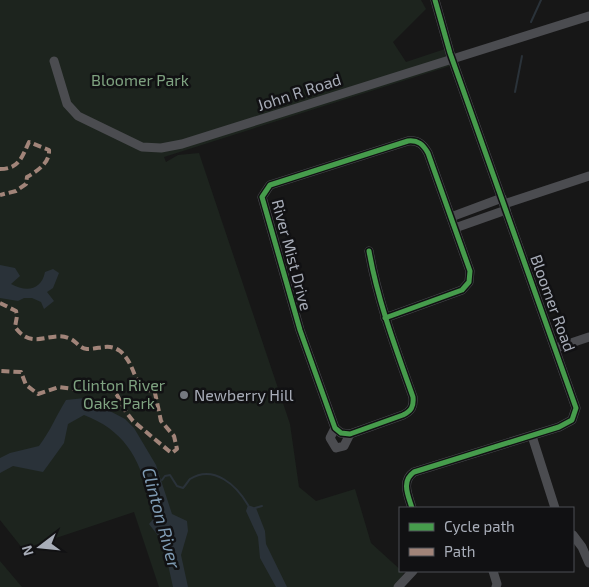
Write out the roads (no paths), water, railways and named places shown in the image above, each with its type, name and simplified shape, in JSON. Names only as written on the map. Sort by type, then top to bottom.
[{"type":"street","name":"Bloomer Road","points":[[412,507],[406,484],[408,477],[414,472],[568,423],[576,412],[575,400],[453,60],[435,0]]},
{"type":"street","name":"John R Road","points":[[54,61],[64,96],[72,111],[135,144],[152,148],[182,144],[589,16]]},
{"type":"street","name":"River Mist Drive","points":[[413,141],[425,147],[455,228],[470,271],[468,285],[462,290],[385,318],[413,397],[413,406],[403,415],[350,434],[344,446],[336,448],[330,438],[335,428],[295,315],[264,208],[264,192],[270,185],[413,141]]},
{"type":"street","points":[[451,217],[504,204],[589,176]]},
{"type":"street","points":[[455,228],[504,204]]},
{"type":"street","points":[[369,251],[376,289],[385,318]]},
{"type":"street","points":[[556,348],[589,337]]},
{"type":"street","points":[[335,428],[341,433],[350,434]]},
{"type":"street","points":[[532,436],[555,507]]},
{"type":"street","points":[[574,536],[582,547],[589,563]]},
{"type":"street","points":[[398,587],[412,572]]},
{"type":"street","points":[[493,572],[499,586]]},
{"type":"water","points":[[0,265],[15,268],[20,276],[11,284],[27,289],[40,283],[45,272],[53,269],[59,273],[53,288],[47,292],[54,301],[44,309],[41,302],[32,298],[24,298],[18,301],[0,298]]},
{"type":"water","name":"Clinton River","points":[[85,398],[125,419],[134,428],[156,465],[172,514],[187,521],[188,531],[181,555],[188,587],[173,587],[163,542],[149,524],[155,517],[154,506],[148,497],[140,469],[134,457],[119,437],[98,421],[84,415],[68,424],[64,443],[43,472],[13,466],[0,473],[0,458],[10,453],[39,446],[66,400]]},
{"type":"water","points":[[248,505],[256,508],[265,531],[266,544],[287,587],[276,587],[260,558],[258,537],[246,511]]},
{"type":"waterway","points":[[531,22],[541,0]]},
{"type":"waterway","points":[[515,92],[522,56]]},
{"type":"waterway","name":"Clinton River","points":[[162,480],[165,476],[170,475],[177,486],[183,488],[190,479],[199,475],[208,474],[216,476],[231,484],[248,505]]},
{"type":"waterway","points":[[255,508],[262,506]]},
{"type":"place","name":"Newberry Hill","points":[[184,395]]},
{"type":"park label","name":"Bloomer Park","points":[[140,80]]},
{"type":"park label","name":"Clinton River Oaks Park","points":[[119,394]]}]
